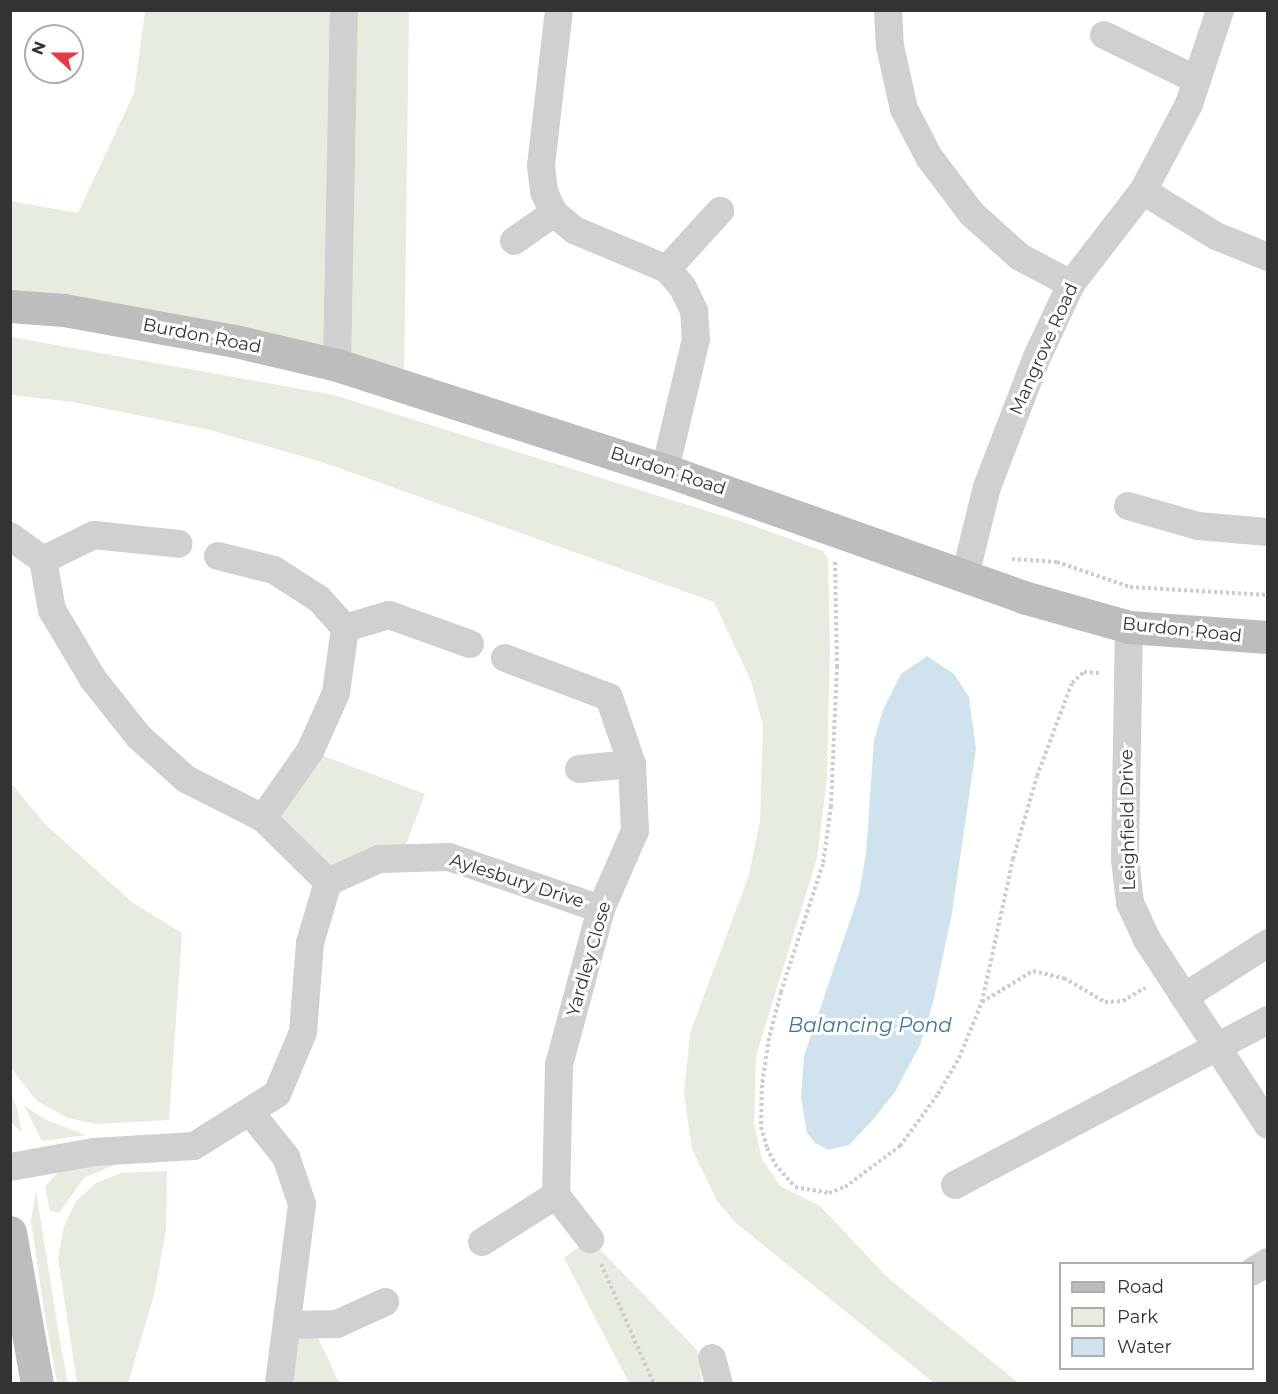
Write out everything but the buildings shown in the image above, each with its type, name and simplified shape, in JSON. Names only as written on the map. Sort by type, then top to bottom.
[{"type":"street","points":[[336,365],[344,10]]},
{"type":"street","points":[[559,10],[541,166],[544,192],[554,213],[574,230],[667,269],[682,286],[694,311],[696,339],[665,470]]},
{"type":"street","points":[[888,10],[890,46],[904,110],[929,158],[972,214],[1020,257],[1071,284]]},
{"type":"street","name":"Mangrove Road","points":[[968,566],[991,476],[1037,357],[1071,284],[1143,191],[1197,80],[1220,10]]},
{"type":"street","points":[[1104,34],[1197,80]]},
{"type":"street","points":[[1143,191],[1216,236],[1268,257]]},
{"type":"street","points":[[667,269],[720,211]]},
{"type":"street","points":[[514,241],[554,213]]},
{"type":"street","name":"Burdon Road","points":[[10,306],[64,310],[235,341],[336,365],[665,470],[828,526],[968,566],[1129,627],[1268,637]]},
{"type":"street","points":[[1128,506],[1198,526],[1268,532]]},
{"type":"street","points":[[43,560],[94,535],[179,544]]},
{"type":"street","points":[[10,536],[43,560],[52,610],[93,679],[139,737],[186,779],[263,818],[328,882],[310,943],[303,1032],[277,1094],[194,1146],[94,1152],[10,1167]]},
{"type":"street","points":[[218,556],[274,570],[319,599],[345,628],[336,693],[310,752],[263,818]]},
{"type":"street","points":[[345,628],[389,615],[470,644]]},
{"type":"street","name":"Leighfield Drive","points":[[1129,627],[1125,860],[1130,903],[1146,938],[1268,1125]]},
{"type":"street","name":"Yardley Close","points":[[505,658],[609,697],[632,765],[635,831],[601,909],[559,1065],[556,1195]]},
{"type":"street","points":[[579,769],[632,765]]},
{"type":"street","name":"Aylesbury Drive","points":[[328,882],[379,859],[449,857],[601,909]]},
{"type":"street","points":[[1184,997],[1268,943]]},
{"type":"street","points":[[955,1185],[1268,1020]]},
{"type":"street","points":[[250,1112],[286,1157],[302,1204],[289,1325],[279,1383]]},
{"type":"street","points":[[482,1242],[556,1195],[590,1239]]},
{"type":"street","points":[[10,1232],[37,1383]]},
{"type":"street","points":[[1254,1271],[1268,1262]]},
{"type":"street","points":[[289,1325],[337,1324],[385,1302]]},
{"type":"path","points":[[828,526],[837,567],[831,807],[823,864],[778,1004],[762,1085],[761,1127],[775,1164],[785,1177],[811,1192],[829,1193],[854,1182],[900,1146],[944,1085],[982,1002],[1013,859],[1037,776],[1072,683],[1084,672],[1128,675]]},
{"type":"path","points":[[968,566],[1057,562],[1130,587],[1268,595]]},
{"type":"path","points":[[982,1002],[1033,971],[1064,978],[1106,1002],[1115,1003],[1169,974]]},
{"type":"path","points":[[590,1239],[654,1383]]},
{"type":"green space","points":[[145,11],[409,11],[404,387],[11,306],[10,201],[78,213],[134,93]]},
{"type":"green space","points":[[11,337],[334,395],[749,524],[823,551],[828,559],[830,646],[827,778],[817,858],[756,1056],[754,1124],[762,1159],[780,1186],[820,1206],[888,1278],[1019,1383],[934,1383],[736,1223],[717,1201],[692,1149],[684,1094],[690,1033],[749,875],[760,821],[763,725],[751,681],[714,602],[322,462],[210,430],[73,402],[11,395]]},
{"type":"green space","points":[[310,751],[425,794],[401,858],[328,882],[263,818]]},
{"type":"green space","points":[[10,782],[46,825],[133,903],[182,933],[169,1120],[96,1124],[68,1118],[37,1101],[10,1064]]},
{"type":"green space","points":[[10,1091],[17,1108],[22,1133],[11,1122]]},
{"type":"green space","points":[[24,1105],[46,1120],[86,1135],[42,1141]]},
{"type":"green space","points":[[128,1159],[84,1178],[59,1213],[50,1211],[45,1187],[58,1172]]},
{"type":"green space","points":[[167,1171],[166,1230],[154,1295],[128,1383],[77,1383],[58,1258],[64,1226],[76,1201],[96,1183],[121,1173]]},
{"type":"green space","points":[[36,1191],[68,1383],[57,1383],[44,1310],[31,1221]]},
{"type":"green space","points":[[590,1239],[697,1350],[702,1383],[629,1383],[564,1258]]},
{"type":"green space","points":[[312,1324],[339,1383],[279,1384],[289,1325]]},
{"type":"water","name":"Balancing Pond","points":[[927,656],[954,674],[969,697],[976,749],[952,913],[933,1003],[920,1045],[895,1092],[871,1122],[849,1145],[828,1150],[815,1143],[807,1133],[801,1097],[804,1056],[859,894],[866,854],[874,740],[883,710],[901,674]]}]
